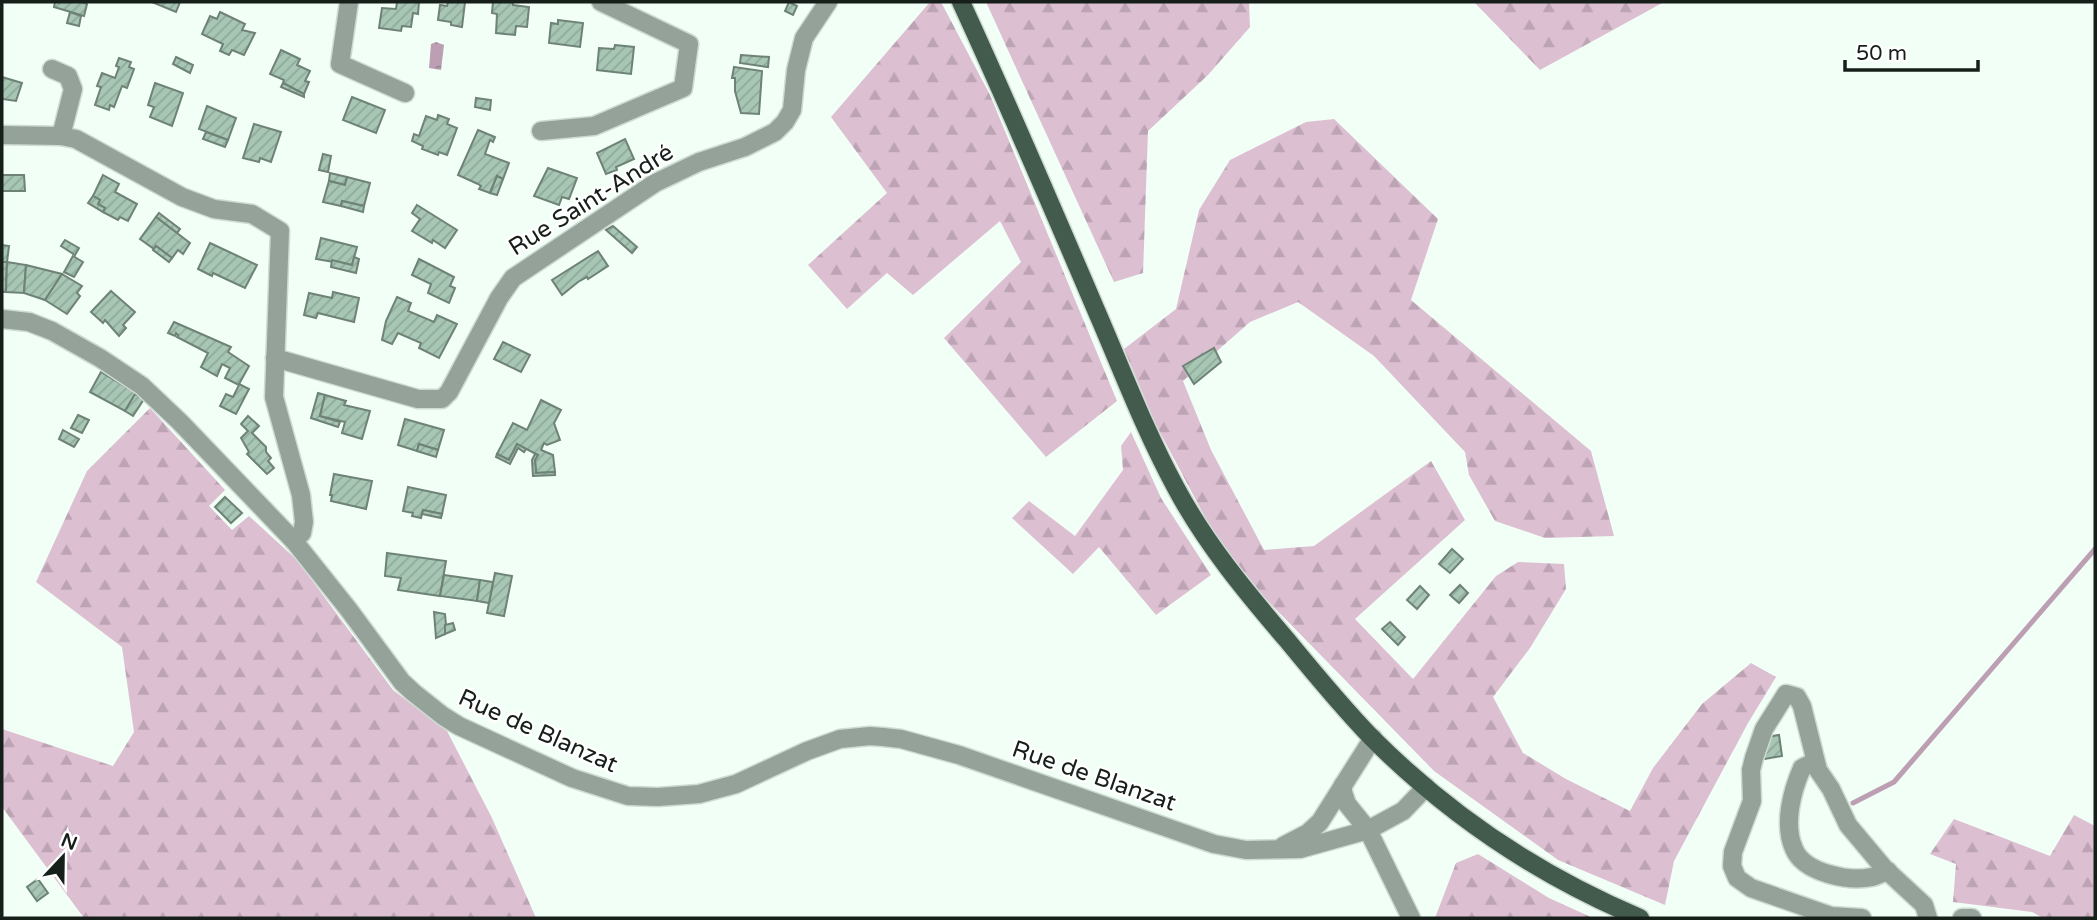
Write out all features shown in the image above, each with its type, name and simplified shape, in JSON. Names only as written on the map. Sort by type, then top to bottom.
[{"type":"main road","points":[[961,2],[1008,104],[1152,441],[1203,534],[1228,570],[1373,738],[1426,787],[1479,829],[1537,868],[1598,901],[1640,918]]},
{"type":"street","points":[[349,2],[341,64],[405,93]]},
{"type":"street","points":[[541,131],[594,126],[683,88],[689,44],[601,2]]},
{"type":"street","name":"Rue Saint-André","points":[[275,358],[418,399],[442,399],[449,392],[505,287],[523,270],[654,183],[699,162],[768,137],[785,122],[793,105],[804,38],[828,2]]},
{"type":"street","points":[[52,69],[68,76],[74,89],[61,136]]},
{"type":"street","points":[[2,135],[61,136],[76,139],[182,197],[214,209],[252,215],[280,231],[274,397],[293,463],[303,514],[302,533],[293,541]]},
{"type":"street","name":"Rue de Blanzat","points":[[2,319],[29,322],[52,331],[111,364],[142,386],[293,541],[349,610],[402,682],[428,706],[470,732],[599,788],[638,797],[699,794],[736,785],[832,741],[854,736],[883,737],[901,739],[972,760],[1214,844],[1246,850],[1273,850],[1300,849],[1368,830],[1403,811],[1426,787]]},
{"type":"street","points":[[1862,918],[1831,916],[1751,888],[1737,878],[1732,866],[1733,852],[1752,801],[1751,770],[1754,758],[1764,729],[1786,694],[1797,697],[1806,715],[1817,767],[1848,825],[1860,842],[1924,905],[1928,918]]},
{"type":"street","name":"Rue de Blanzat","points":[[1273,850],[1295,841],[1320,822],[1373,738]]},
{"type":"street","points":[[1817,767],[1810,764],[1802,768],[1796,781],[1789,832],[1794,851],[1804,862],[1828,874],[1842,877],[1872,877],[1888,871]]},
{"type":"street","points":[[1343,785],[1347,804],[1368,830],[1411,918]]},
{"type":"street","points":[[1962,918],[1972,918]]},
{"type":"green space","points":[[930,2],[941,2],[990,95],[1117,401],[1046,457],[944,338],[1021,262],[1000,221],[913,295],[887,273],[847,309],[808,265],[887,193],[831,117]]},
{"type":"green space","points":[[986,2],[1249,2],[1250,27],[1208,75],[1148,131],[1143,273],[1114,282]]},
{"type":"green space","points":[[1474,2],[1664,2],[1540,70]]},
{"type":"green space","points":[[1334,119],[1438,219],[1411,300],[1591,451],[1614,536],[1545,538],[1495,521],[1469,475],[1465,452],[1374,356],[1298,302],[1250,322],[1183,381],[1211,450],[1264,550],[1314,546],[1431,461],[1465,520],[1355,619],[1413,679],[1496,576],[1518,562],[1564,564],[1566,589],[1530,648],[1493,697],[1523,753],[1566,779],[1630,811],[1653,768],[1702,704],[1751,663],[1776,677],[1748,723],[1674,861],[1665,905],[1558,860],[1434,771],[1264,597],[1214,534],[1155,423],[1124,349],[1176,309],[1199,210],[1230,160],[1306,122]]},
{"type":"green space","points":[[150,408],[225,490],[209,506],[232,530],[249,516],[297,560],[393,690],[447,731],[492,818],[536,918],[84,918],[2,807],[2,729],[113,766],[134,732],[122,647],[36,582],[87,471]]},
{"type":"green space","points":[[1131,432],[1161,498],[1211,575],[1156,615],[1099,547],[1073,574],[1012,518],[1029,501],[1075,536],[1123,470],[1121,446]]},
{"type":"green space","points":[[2074,815],[2095,826],[2095,918],[2043,918],[2032,912],[1953,902],[1956,864],[1930,854],[1954,819],[2050,856]]},
{"type":"green space","points":[[1478,854],[1549,898],[1593,918],[1435,918],[1456,863]]},
{"type":"water","points":[[436,42],[444,45],[441,70],[429,68],[431,44]]},
{"type":"building","points":[[55,2],[87,4],[84,16],[54,7]]},
{"type":"building","points":[[152,2],[180,2],[176,12]]},
{"type":"building","points":[[397,2],[419,2],[418,14],[413,13],[411,27],[402,26],[401,31],[379,28],[382,8],[396,9]]},
{"type":"building","points":[[448,2],[465,2],[462,27],[438,20],[440,5],[447,6]]},
{"type":"building","points":[[493,2],[513,2],[513,5],[529,7],[527,27],[516,26],[515,35],[496,33],[497,14],[492,13]]},
{"type":"building","points":[[789,2],[797,6],[793,15],[785,11]]},
{"type":"building","points":[[70,12],[81,16],[79,26],[67,23]]},
{"type":"building","points":[[220,12],[245,24],[242,30],[255,33],[244,55],[232,50],[229,55],[220,51],[223,44],[202,34],[210,16],[217,19]]},
{"type":"building","points":[[558,20],[583,23],[580,47],[549,43],[551,23],[558,24]]},
{"type":"building","points":[[615,45],[634,47],[631,74],[597,70],[599,48],[614,49]]},
{"type":"building","points":[[281,50],[300,59],[297,65],[310,71],[305,81],[309,82],[304,94],[270,74]]},
{"type":"building","points":[[741,55],[769,57],[768,67],[740,63]]},
{"type":"building","points":[[176,57],[193,65],[190,73],[173,64]]},
{"type":"building","points":[[119,58],[131,62],[129,67],[134,69],[127,88],[122,86],[114,107],[110,105],[109,110],[95,105],[101,87],[97,86],[102,73],[115,78]]},
{"type":"building","points":[[734,67],[762,71],[759,114],[741,113],[735,91],[735,78],[732,78]]},
{"type":"building","points":[[2,77],[22,83],[16,101],[2,99]]},
{"type":"building","points":[[155,83],[183,93],[172,126],[150,117],[154,107],[148,105]]},
{"type":"building","points":[[283,83],[304,94],[304,97],[281,87]]},
{"type":"building","points":[[352,97],[385,110],[376,133],[343,120]]},
{"type":"building","points":[[476,98],[491,100],[490,110],[475,107]]},
{"type":"building","points":[[207,106],[236,118],[228,140],[199,129]]},
{"type":"building","points":[[438,115],[449,119],[447,124],[457,128],[447,155],[439,152],[438,155],[422,149],[423,146],[412,141],[414,134],[419,136],[426,116],[437,120]]},
{"type":"building","points":[[254,124],[281,132],[271,162],[260,158],[259,162],[243,158]]},
{"type":"building","points":[[478,130],[495,137],[493,142],[490,140],[485,154],[509,163],[503,179],[497,176],[490,193],[458,175]]},
{"type":"building","points":[[206,132],[228,140],[225,147],[203,139]]},
{"type":"building","points":[[625,139],[634,159],[606,174],[597,153]]},
{"type":"building","points":[[323,154],[331,156],[328,172],[319,170]]},
{"type":"building","points":[[548,168],[577,178],[569,199],[562,197],[559,205],[534,196]]},
{"type":"building","points":[[330,173],[347,177],[345,185],[329,181]]},
{"type":"building","points":[[2,175],[24,175],[25,191],[2,191]]},
{"type":"building","points":[[103,175],[119,184],[115,192],[137,204],[128,221],[120,217],[118,220],[103,212],[105,208],[98,204],[100,200],[93,196]]},
{"type":"building","points":[[497,176],[503,179],[497,195],[490,193]]},
{"type":"building","points":[[347,177],[370,183],[364,206],[342,201],[341,206],[323,202],[329,181],[345,185]]},
{"type":"building","points":[[93,196],[100,200],[98,204],[105,208],[103,212],[88,203]]},
{"type":"building","points":[[342,201],[364,206],[363,212],[341,206]]},
{"type":"building","points":[[417,205],[457,230],[445,248],[412,231],[420,219],[412,213]]},
{"type":"building","points":[[159,213],[180,229],[177,233],[156,217]]},
{"type":"building","points":[[156,217],[190,243],[183,254],[178,250],[172,258],[156,246],[154,249],[140,239]]},
{"type":"building","points":[[613,226],[637,247],[632,253],[606,230]]},
{"type":"building","points":[[321,238],[357,247],[352,265],[316,259]]},
{"type":"building","points":[[65,240],[79,248],[75,255],[61,246]]},
{"type":"building","points":[[210,243],[257,265],[245,288],[198,269]]},
{"type":"building","points":[[2,245],[9,246],[7,262],[2,262]]},
{"type":"building","points":[[156,246],[172,258],[169,262],[153,250]]},
{"type":"building","points":[[598,251],[608,266],[578,282],[562,295],[552,280]]},
{"type":"building","points":[[73,256],[83,262],[74,277],[64,272]]},
{"type":"building","points":[[354,257],[359,259],[356,273],[331,267],[332,260],[352,265]]},
{"type":"building","points":[[419,259],[454,277],[450,286],[455,288],[449,303],[428,293],[431,284],[412,275]]},
{"type":"building","points":[[2,262],[7,262],[6,292],[2,292]]},
{"type":"building","points":[[7,262],[26,265],[24,293],[6,292]]},
{"type":"building","points":[[26,265],[62,274],[45,300],[24,293]]},
{"type":"building","points":[[62,274],[82,286],[77,293],[80,296],[67,314],[45,300]]},
{"type":"building","points":[[111,291],[135,312],[123,325],[126,328],[119,336],[105,320],[103,323],[91,312]]},
{"type":"building","points":[[333,292],[359,298],[354,322],[318,313],[316,318],[304,315],[309,293],[332,298]]},
{"type":"building","points":[[397,297],[411,303],[408,311],[434,322],[437,315],[457,324],[439,358],[419,348],[421,343],[398,333],[392,344],[382,340],[386,321]]},
{"type":"building","points":[[174,322],[231,347],[228,352],[249,366],[239,384],[249,389],[236,414],[220,406],[226,394],[233,397],[239,385],[225,378],[230,368],[222,364],[217,376],[201,367],[208,353],[177,337],[176,333],[175,336],[168,333]]},
{"type":"building","points":[[503,342],[530,355],[521,372],[494,359]]},
{"type":"building","points":[[1214,348],[1221,362],[1194,384],[1183,366]]},
{"type":"building","points":[[101,372],[136,393],[125,411],[90,392]]},
{"type":"building","points":[[318,393],[325,395],[320,416],[340,422],[338,427],[311,418]]},
{"type":"building","points":[[135,394],[144,399],[133,416],[125,411]]},
{"type":"building","points":[[325,395],[346,401],[344,405],[370,411],[362,439],[342,433],[345,422],[320,416]]},
{"type":"building","points":[[541,400],[561,410],[554,423],[560,440],[547,445],[544,443],[541,450],[553,455],[555,472],[536,473],[535,460],[538,455],[517,444],[509,460],[497,454],[513,423],[527,430]]},
{"type":"building","points":[[78,415],[89,420],[82,433],[71,428]]},
{"type":"building","points":[[248,416],[259,426],[252,433],[266,447],[271,458],[268,461],[274,468],[267,474],[247,454],[249,452],[241,438],[248,431],[241,424]]},
{"type":"building","points":[[405,419],[444,430],[438,450],[419,444],[417,451],[398,445]]},
{"type":"building","points":[[63,430],[79,439],[74,447],[59,439]]},
{"type":"building","points":[[419,444],[438,450],[436,457],[417,451]]},
{"type":"building","points":[[517,444],[526,449],[524,452],[518,448],[510,464],[496,457],[497,454],[509,460]]},
{"type":"building","points":[[535,454],[538,455],[535,460],[536,473],[555,472],[555,475],[533,476],[532,460]]},
{"type":"building","points":[[334,474],[372,481],[366,509],[331,501]]},
{"type":"building","points":[[408,487],[446,495],[442,514],[423,510],[421,518],[403,511]]},
{"type":"building","points":[[225,497],[242,513],[231,523],[215,507]]},
{"type":"building","points":[[423,510],[442,514],[441,518],[422,514]]},
{"type":"building","points":[[1452,549],[1463,559],[1450,573],[1439,564]]},
{"type":"building","points":[[387,553],[446,561],[440,596],[398,590],[401,578],[385,576]]},
{"type":"building","points":[[495,573],[512,576],[504,616],[487,613]]},
{"type":"building","points":[[444,575],[480,580],[477,601],[440,596]]},
{"type":"building","points":[[480,580],[493,582],[489,603],[477,601]]},
{"type":"building","points":[[1460,585],[1468,593],[1459,603],[1450,595]]},
{"type":"building","points":[[1420,586],[1429,595],[1417,609],[1407,600]]},
{"type":"building","points":[[434,612],[445,614],[446,625],[445,634],[436,638]]},
{"type":"building","points":[[1390,622],[1405,637],[1398,645],[1382,629]]},
{"type":"building","points":[[453,623],[455,630],[445,634],[445,625]]},
{"type":"building","points":[[1779,735],[1782,756],[1759,760],[1767,737]]},
{"type":"building","points":[[38,879],[48,893],[37,901],[27,887]]},
{"type":"waterway","points":[[1853,803],[1894,782],[2095,549]]}]
